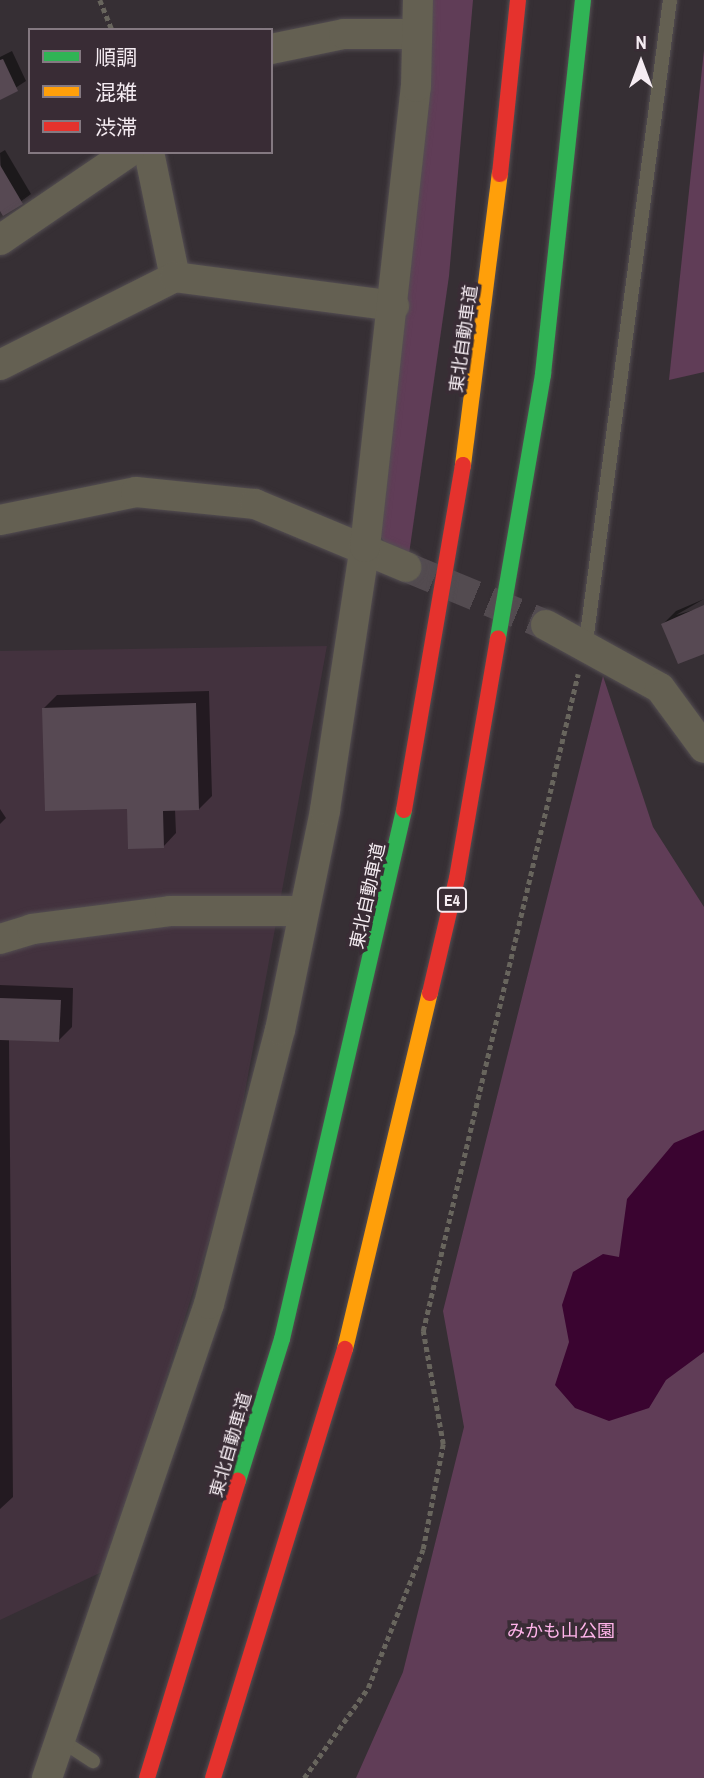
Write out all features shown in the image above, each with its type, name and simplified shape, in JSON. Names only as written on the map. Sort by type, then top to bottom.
[{"type":"highway","points":[[505,0],[511,79]]},
{"type":"highway","name":"東北自動車道","points":[[146,1778],[282,1339],[391,880],[479,376],[518,0]]},
{"type":"highway","name":"E4","points":[[213,1778],[344,1352],[457,878],[543,374],[583,0]]},
{"type":"street","points":[[47,1778],[62,1741],[209,1304],[304,911],[365,547],[394,306],[418,34],[418,0]]},
{"type":"street","points":[[273,49],[344,34],[418,34]]},
{"type":"street","points":[[0,240],[126,154]]},
{"type":"street","points":[[149,154],[176,276]]},
{"type":"street","points":[[0,365],[176,276],[394,306]]},
{"type":"street","points":[[0,520],[136,492],[255,503],[365,547],[406,567]]},
{"type":"street","points":[[546,625],[586,642],[660,688],[704,748]]},
{"type":"street","points":[[0,939],[32,929],[170,911],[304,911]]},
{"type":"lane","points":[[586,642],[670,0]]},
{"type":"lane","points":[[62,1741],[93,1761]]},
{"type":"path","points":[[100,0],[111,28]]},
{"type":"path","points":[[303,1778],[368,1688],[424,1549],[443,1444],[423,1331],[586,642]]},
{"type":"shaded area","points":[[327,646],[230,1173],[106,1570],[0,1620],[0,651]]},
{"type":"shaded area","points":[[704,1130],[704,1352],[666,1380],[649,1408],[609,1421],[575,1408],[555,1385],[569,1342],[562,1305],[573,1272],[603,1254],[619,1257],[627,1199],[674,1143]]},
{"type":"green space","points":[[427,0],[473,0],[449,276],[409,554],[385,543],[372,524]]},
{"type":"green space","points":[[704,50],[704,372],[669,380]]},
{"type":"green space","name":"みかも山公園","points":[[603,676],[653,827],[704,907],[704,1778],[356,1778],[403,1672],[464,1427],[443,1311]]},
{"type":"building","points":[[3,59],[18,91],[0,100],[0,60]]},
{"type":"building","points":[[0,165],[23,204],[3,216],[0,211]]},
{"type":"building","points":[[704,605],[704,654],[678,664],[661,624]]},
{"type":"building","points":[[196,703],[199,810],[163,811],[164,848],[128,849],[127,809],[45,811],[42,708]]},
{"type":"building","points":[[0,998],[61,1000],[59,1042],[0,1040]]},
{"type":"tunnel","points":[[406,567],[546,625]]},
{"type":"traffic: fast","points":[[498,638],[543,374],[583,0]]},
{"type":"traffic: fast","points":[[238,1481],[282,1339],[404,810]]},
{"type":"traffic: slow","points":[[463,465],[500,174]]},
{"type":"traffic: slow","points":[[345,1349],[430,993]]},
{"type":"traffic: jam","points":[[500,174],[518,0]]},
{"type":"traffic: jam","points":[[404,810],[463,465]]},
{"type":"traffic: jam","points":[[430,993],[457,878],[498,638]]},
{"type":"traffic: jam","points":[[213,1778],[345,1349]]},
{"type":"traffic: jam","points":[[147,1778],[238,1481]]}]
